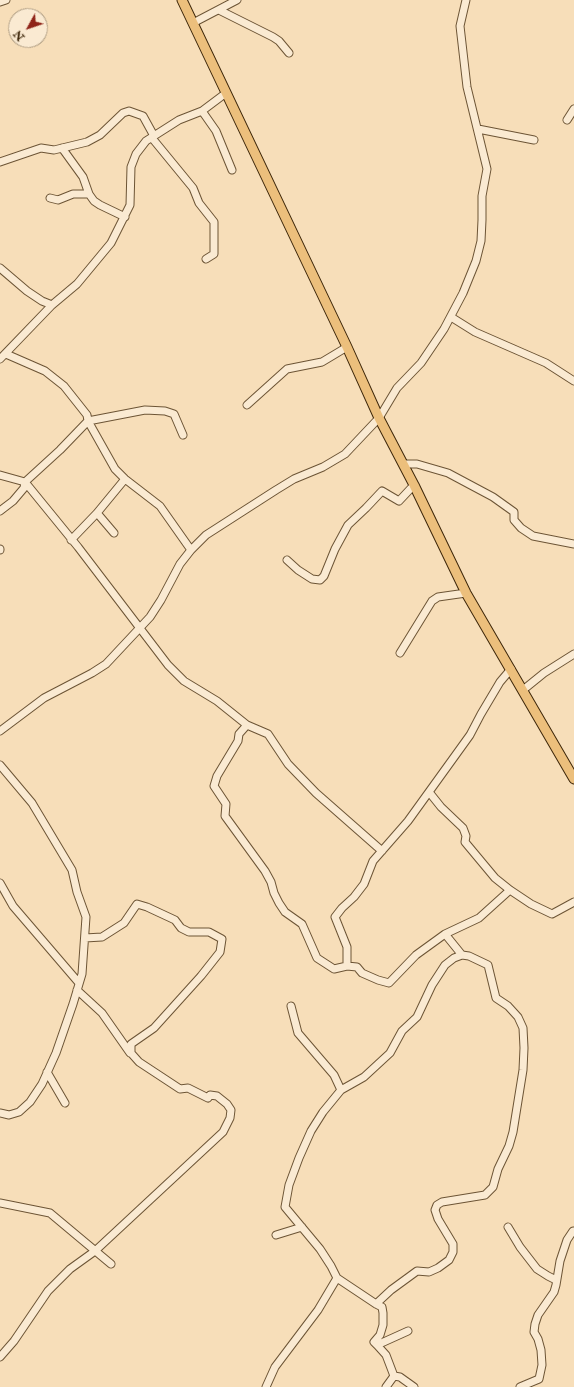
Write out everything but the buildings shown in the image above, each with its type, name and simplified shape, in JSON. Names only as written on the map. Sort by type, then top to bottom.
[{"type":"main road","points":[[182,0],[347,347],[379,418],[414,485],[466,593],[574,779]]},
{"type":"street","points":[[0,2],[6,0]]},
{"type":"street","points":[[193,23],[237,0]]},
{"type":"street","points":[[0,731],[44,698],[106,664],[150,617],[180,564],[206,535],[276,490],[323,467],[345,454],[379,418],[397,388],[421,363],[451,317],[476,261],[481,241],[482,196],[487,169],[467,87],[460,26],[466,0]]},
{"type":"street","points":[[219,10],[273,37],[279,41],[289,53]]},
{"type":"street","points":[[191,550],[160,506],[125,479],[115,469],[88,421],[87,415],[64,386],[45,371],[3,357],[52,305],[77,284],[111,243],[130,205],[132,167],[136,154],[146,141],[179,120],[202,110],[226,93]]},
{"type":"street","points":[[567,120],[574,109]]},
{"type":"street","points":[[202,110],[216,132],[232,170]]},
{"type":"street","points":[[0,162],[41,148],[54,150],[87,142],[100,134],[123,113],[129,111],[143,116],[153,137],[193,188],[199,203],[214,222],[214,254],[206,259]]},
{"type":"street","points":[[478,129],[534,140]]},
{"type":"street","points":[[62,148],[83,177],[89,194],[94,200],[100,206],[125,216]]},
{"type":"street","points":[[50,198],[58,200],[73,194],[89,194]]},
{"type":"street","points":[[0,268],[27,291],[42,301],[52,305]]},
{"type":"street","points":[[451,317],[475,332],[546,363],[574,380]]},
{"type":"street","points":[[247,405],[287,369],[322,362],[347,347]]},
{"type":"street","points":[[0,511],[13,501],[24,488],[25,482],[60,450],[88,421],[145,410],[164,411],[174,414],[183,435]]},
{"type":"street","points":[[403,464],[417,464],[448,474],[493,497],[514,512],[514,520],[521,528],[533,536],[574,544]]},
{"type":"street","points":[[0,475],[25,482],[168,665],[184,681],[217,702],[247,725],[268,734],[288,764],[322,798],[382,851]]},
{"type":"street","points":[[71,540],[97,513],[125,479]]},
{"type":"street","points":[[287,560],[298,570],[312,579],[320,580],[324,576],[335,549],[348,525],[382,491],[400,501],[414,485]]},
{"type":"street","points":[[97,513],[114,533]]},
{"type":"street","points":[[400,653],[432,601],[438,598],[466,593]]},
{"type":"street","points":[[523,690],[544,673],[574,654]]},
{"type":"street","points":[[347,966],[347,947],[335,917],[364,884],[373,861],[408,821],[470,735],[500,682],[511,669]]},
{"type":"street","points":[[247,725],[239,734],[238,741],[217,776],[214,786],[226,804],[225,816],[265,871],[279,903],[285,912],[302,924],[317,958],[334,969],[347,966],[356,967],[362,973],[389,983],[416,955],[445,934],[478,918],[510,890]]},
{"type":"street","points":[[0,765],[32,804],[72,870],[86,916],[82,974],[56,1053],[42,1084],[30,1102],[19,1112],[9,1115],[0,1113]]},
{"type":"street","points":[[429,792],[441,807],[463,828],[466,836],[464,842],[495,878],[510,890],[531,904],[552,914],[574,902]]},
{"type":"street","points":[[0,884],[13,906],[102,1013],[130,1053],[139,1062],[180,1089],[188,1088],[208,1098],[210,1095],[217,1096],[227,1104],[231,1110],[230,1118],[223,1132],[95,1251],[70,1269],[48,1291],[14,1341],[0,1357]]},
{"type":"street","points":[[85,938],[102,937],[124,922],[137,904],[175,920],[181,928],[189,932],[209,932],[222,939],[220,952],[201,976],[154,1028],[131,1044],[130,1053]]},
{"type":"street","points":[[445,934],[462,955]]},
{"type":"street","points":[[376,1304],[390,1290],[417,1271],[429,1272],[438,1268],[449,1260],[453,1252],[452,1244],[438,1219],[435,1210],[442,1202],[485,1195],[493,1187],[498,1169],[509,1146],[513,1132],[523,1070],[523,1028],[518,1017],[508,1006],[496,998],[488,965],[469,956],[462,955],[454,958],[445,965],[432,985],[417,1017],[402,1031],[390,1053],[364,1077],[341,1090],[326,1107],[310,1131],[289,1185],[285,1207],[320,1249],[332,1266],[337,1278],[376,1304],[382,1307],[384,1320],[380,1335],[374,1342],[386,1355],[394,1376]]},
{"type":"street","points":[[291,1006],[298,1033],[334,1075],[341,1090]]},
{"type":"street","points":[[47,1072],[65,1103]]},
{"type":"street","points":[[0,1204],[50,1213],[111,1264]]},
{"type":"street","points":[[276,1235],[302,1227]]},
{"type":"street","points":[[508,1227],[530,1261],[537,1269],[556,1280]]},
{"type":"street","points":[[520,1387],[539,1379],[542,1365],[541,1350],[534,1332],[535,1324],[538,1315],[554,1292],[560,1261],[567,1240],[574,1231]]},
{"type":"street","points":[[266,1387],[275,1367],[318,1310],[337,1278]]},
{"type":"street","points":[[377,1345],[408,1331]]},
{"type":"street","points":[[386,1387],[394,1376]]},
{"type":"street","points":[[394,1376],[400,1377],[414,1387]]}]
